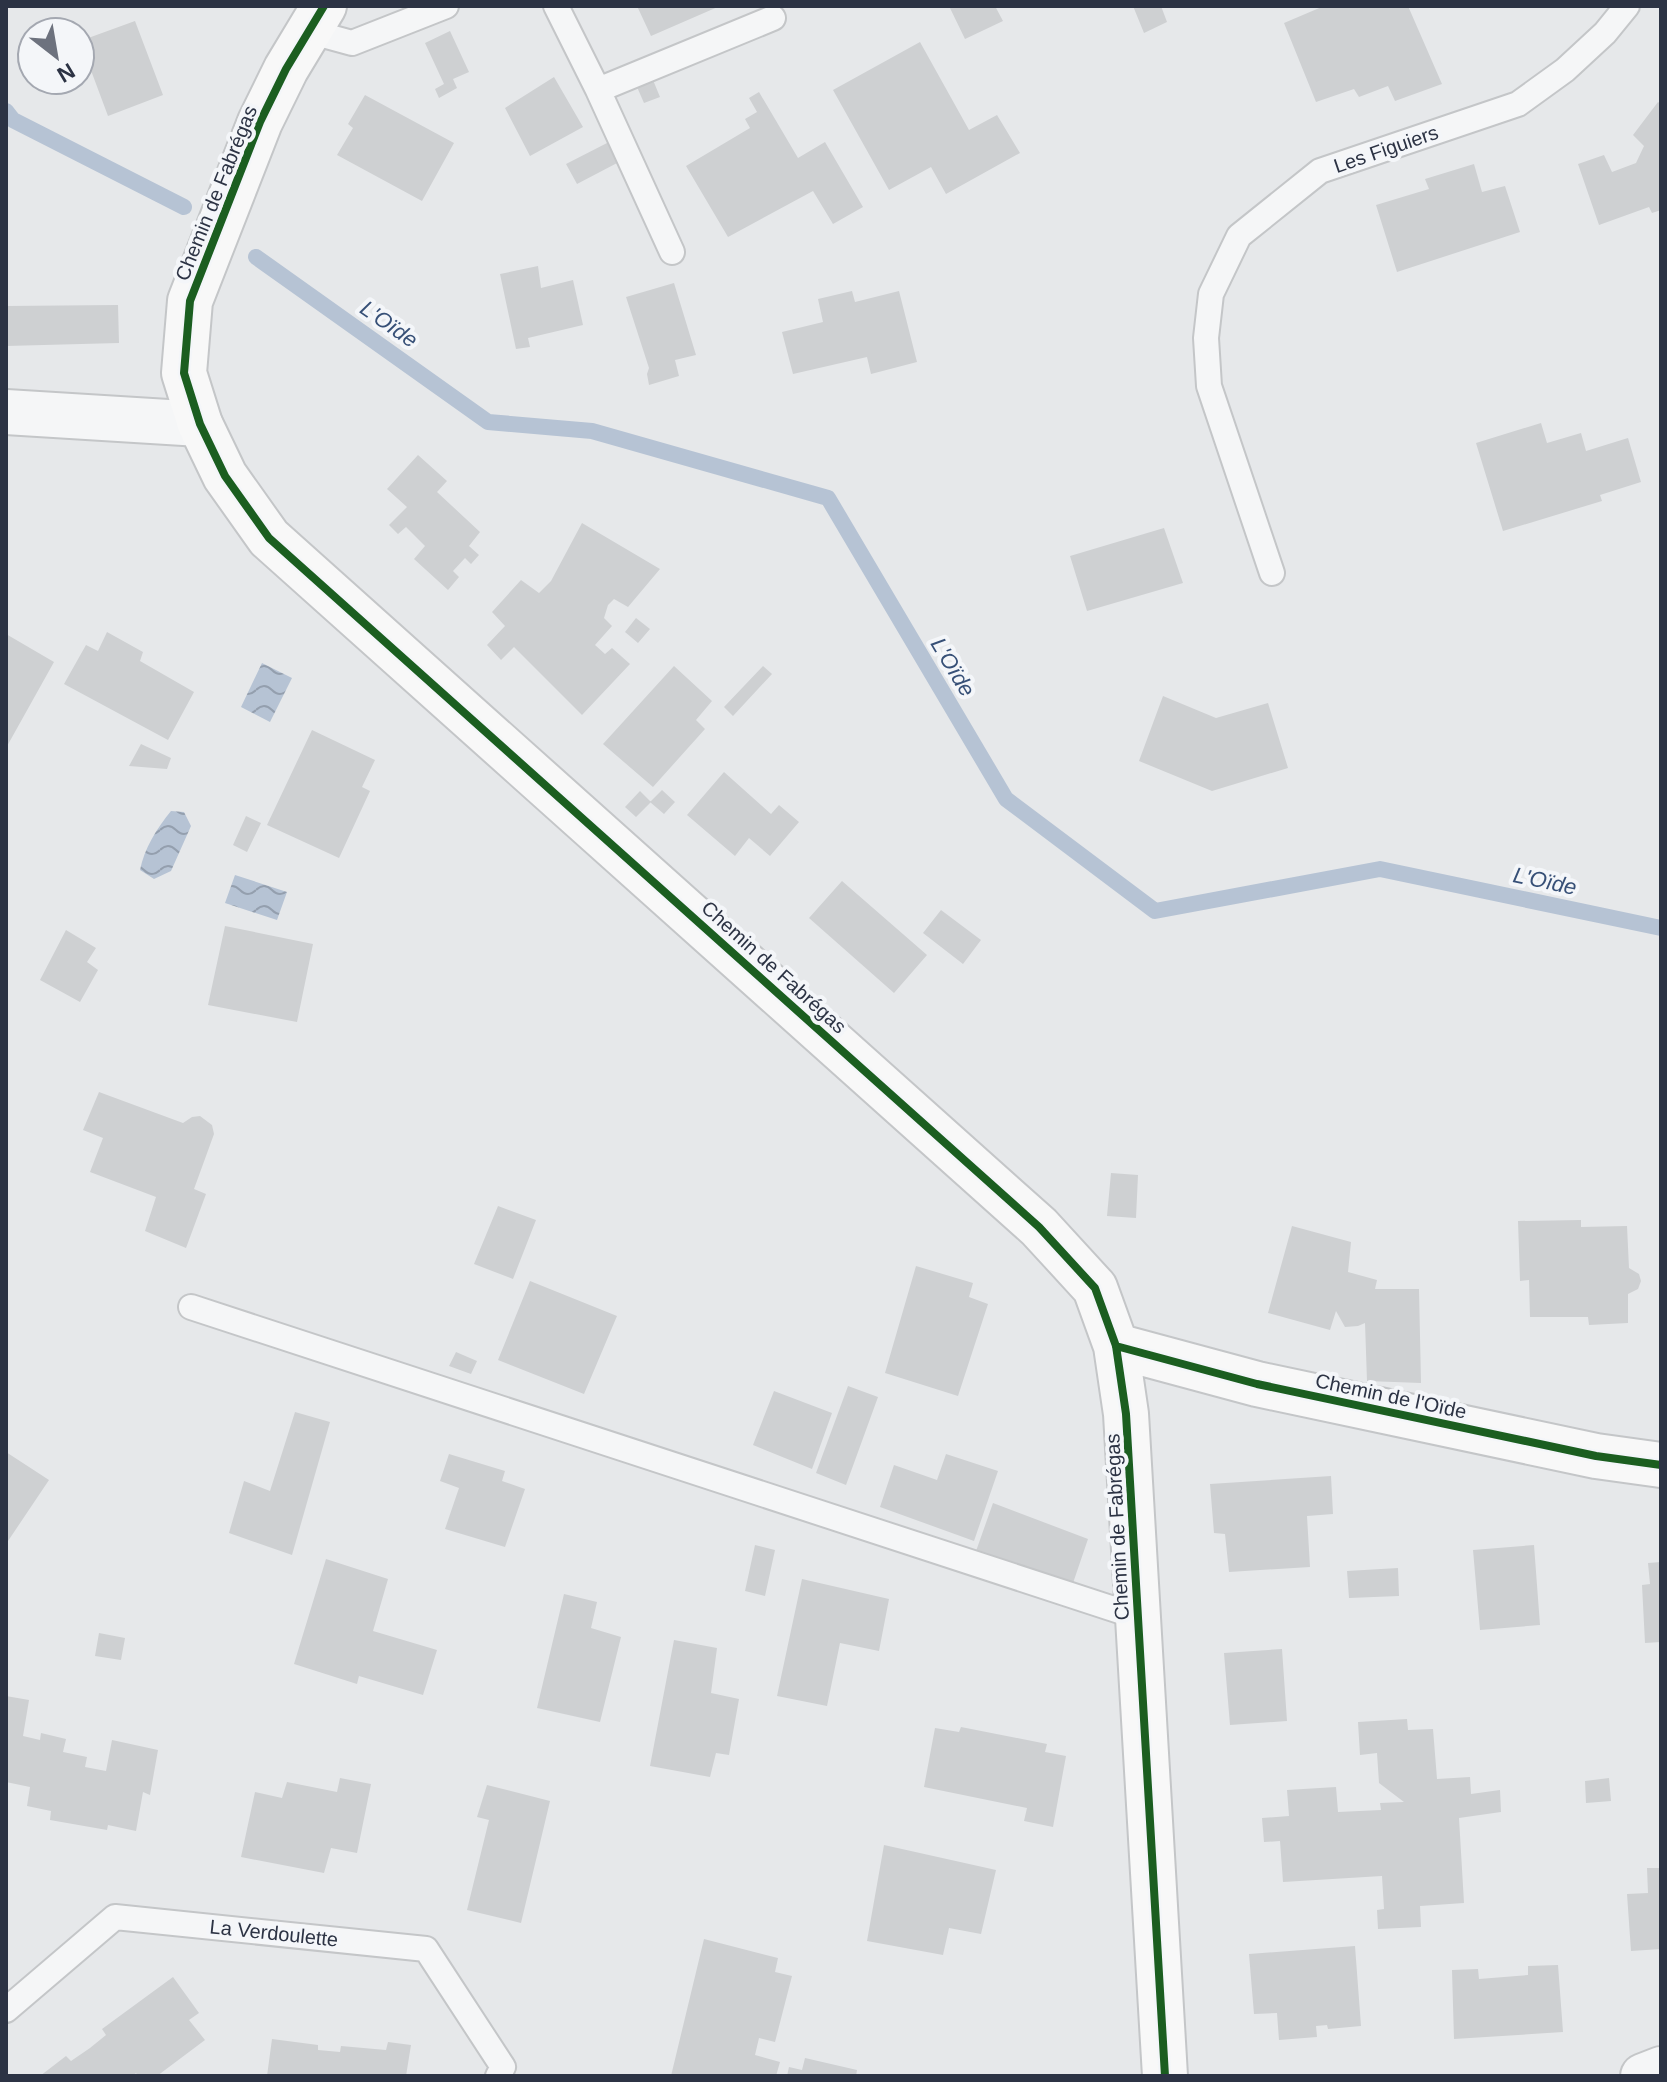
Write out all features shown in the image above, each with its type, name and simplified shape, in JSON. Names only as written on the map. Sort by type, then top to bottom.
[{"type":"street","name":"Chemin de Fabrégas","points":[[316,18],[260,122],[190,301],[184,373],[200,424],[225,476],[269,538],[1039,1227],[1095,1288],[1116,1346],[1126,1414],[1165,2076]]},
{"type":"street","points":[[6,412],[200,424]]},
{"type":"street","name":"Chemin de l'Oïde","points":[[1116,1346],[1257,1384],[1596,1456],[1661,1465]]},
{"type":"street","points":[[1643,2076],[1661,2069]]},
{"type":"lane","points":[[316,18],[352,43],[446,6]]},
{"type":"lane","points":[[556,6],[672,252]]},
{"type":"lane","name":"Les Figuiers","points":[[1272,573],[1209,386],[1206,338],[1211,294],[1239,236],[1320,171],[1518,104],[1585,52],[1627,6]]},
{"type":"lane","points":[[598,90],[773,18]]},
{"type":"lane","points":[[191,1307],[1138,1617]]},
{"type":"lane","name":"La Verdoulette","points":[[6,2010],[115,1917],[426,1949],[503,2067],[498,2076]]},
{"type":"water","points":[[262,663],[292,678],[270,722],[241,707]]},
{"type":"water","points":[[171,811],[184,812],[191,826],[171,871],[154,879],[140,870],[142,862],[152,839]]},
{"type":"water","points":[[235,875],[287,892],[277,920],[225,903]]},
{"type":"building","points":[[637,6],[720,6],[651,36]]},
{"type":"building","points":[[949,6],[995,6],[1003,21],[965,39]]},
{"type":"building","points":[[1133,6],[1161,6],[1167,22],[1144,33]]},
{"type":"building","points":[[1324,6],[1408,6],[1442,84],[1395,101],[1388,86],[1359,97],[1354,89],[1316,102],[1284,23]]},
{"type":"building","points":[[135,21],[163,95],[108,116],[96,84],[96,35]]},
{"type":"building","points":[[450,31],[469,72],[453,79],[457,88],[439,98],[435,89],[444,84],[425,43]]},
{"type":"building","points":[[920,42],[969,130],[997,115],[1020,153],[946,194],[931,167],[889,190],[833,90]]},
{"type":"building","points":[[554,77],[583,127],[530,156],[505,108]]},
{"type":"building","points":[[653,80],[660,97],[644,103],[637,87]]},
{"type":"building","points":[[759,92],[798,158],[825,142],[863,207],[833,224],[813,191],[728,237],[686,166],[750,128],[745,119],[757,112],[749,98]]},
{"type":"building","points":[[365,95],[454,143],[422,201],[337,155],[353,128],[348,124]]},
{"type":"building","points":[[1658,102],[1661,104],[1661,210],[1652,213],[1649,207],[1599,225],[1578,164],[1604,155],[1612,172],[1636,163],[1644,146],[1633,135]]},
{"type":"building","points":[[609,142],[619,162],[577,184],[566,164]]},
{"type":"building","points":[[1474,164],[1482,192],[1505,186],[1520,232],[1397,272],[1376,205],[1429,189],[1425,179]]},
{"type":"building","points":[[538,266],[541,288],[573,280],[583,325],[528,338],[530,347],[516,349],[500,274]]},
{"type":"building","points":[[674,283],[696,355],[675,360],[679,376],[649,385],[649,368],[626,297]]},
{"type":"building","points":[[852,291],[855,302],[899,291],[917,362],[871,374],[867,357],[793,374],[782,332],[823,322],[818,299]]},
{"type":"building","points":[[118,305],[119,343],[6,346],[6,306]]},
{"type":"building","points":[[1541,423],[1547,443],[1581,433],[1586,451],[1628,438],[1641,482],[1600,495],[1602,501],[1503,531],[1476,443]]},
{"type":"building","points":[[418,455],[447,481],[437,492],[480,532],[469,546],[479,555],[471,564],[465,558],[453,571],[459,577],[448,590],[414,559],[425,546],[406,527],[398,534],[389,525],[407,507],[387,489]]},
{"type":"building","points":[[582,523],[660,569],[628,607],[614,599],[608,605],[604,618],[612,626],[595,645],[605,654],[612,648],[630,664],[582,715],[514,647],[501,660],[487,645],[505,626],[492,612],[521,580],[539,593],[551,581]]},
{"type":"building","points":[[1164,528],[1183,583],[1087,611],[1070,556]]},
{"type":"building","points":[[636,618],[650,629],[638,643],[625,632]]},
{"type":"building","points":[[107,632],[143,652],[140,661],[194,692],[168,740],[64,684],[86,645],[98,651]]},
{"type":"building","points":[[6,634],[54,662],[6,748]]},
{"type":"building","points":[[674,666],[712,701],[696,720],[705,729],[653,787],[603,744]]},
{"type":"building","points":[[763,666],[772,674],[733,716],[724,707]]},
{"type":"building","points":[[1163,696],[1216,718],[1268,703],[1288,768],[1212,791],[1139,761]]},
{"type":"building","points":[[312,730],[375,760],[362,787],[370,791],[339,858],[267,825]]},
{"type":"building","points":[[141,744],[171,758],[167,769],[129,766]]},
{"type":"building","points":[[724,772],[771,814],[779,805],[799,822],[770,856],[749,838],[735,856],[687,815]]},
{"type":"building","points":[[662,790],[675,802],[664,814],[650,802]]},
{"type":"building","points":[[640,791],[651,802],[636,817],[625,807]]},
{"type":"building","points":[[246,816],[261,823],[247,852],[233,845]]},
{"type":"building","points":[[842,881],[927,955],[894,993],[809,918]]},
{"type":"building","points":[[941,910],[981,940],[963,964],[923,933]]},
{"type":"building","points":[[225,926],[313,944],[297,1022],[208,1005]]},
{"type":"building","points":[[66,930],[96,948],[87,962],[98,970],[80,1002],[40,980]]},
{"type":"building","points":[[99,1092],[183,1123],[200,1116],[212,1125],[214,1134],[194,1189],[206,1194],[186,1248],[145,1231],[156,1197],[90,1172],[103,1138],[83,1130]]},
{"type":"building","points":[[1111,1173],[1138,1175],[1136,1218],[1107,1216]]},
{"type":"building","points":[[498,1206],[536,1220],[513,1279],[474,1264]]},
{"type":"building","points":[[1581,1220],[1581,1227],[1627,1226],[1629,1268],[1639,1274],[1641,1281],[1638,1289],[1628,1294],[1628,1323],[1589,1325],[1588,1317],[1530,1317],[1529,1280],[1520,1281],[1518,1221]]},
{"type":"building","points":[[1292,1226],[1351,1242],[1348,1272],[1377,1280],[1375,1289],[1419,1289],[1421,1383],[1367,1381],[1365,1323],[1345,1327],[1336,1311],[1330,1330],[1268,1313]]},
{"type":"building","points":[[916,1266],[973,1283],[969,1297],[988,1304],[958,1396],[885,1373]]},
{"type":"building","points":[[530,1281],[617,1316],[584,1394],[498,1360]]},
{"type":"building","points":[[456,1352],[477,1361],[471,1374],[449,1366]]},
{"type":"building","points":[[848,1386],[878,1397],[846,1485],[816,1473]]},
{"type":"building","points":[[774,1391],[832,1413],[812,1469],[753,1445]]},
{"type":"building","points":[[295,1412],[330,1422],[292,1555],[229,1533],[244,1481],[270,1491]]},
{"type":"building","points":[[6,1452],[49,1480],[6,1544]]},
{"type":"building","points":[[449,1454],[505,1471],[502,1481],[525,1489],[505,1547],[445,1529],[459,1488],[440,1481]]},
{"type":"building","points":[[946,1454],[998,1471],[974,1541],[880,1507],[894,1465],[937,1480]]},
{"type":"building","points":[[1331,1476],[1333,1514],[1307,1516],[1310,1567],[1229,1572],[1225,1534],[1214,1533],[1210,1484]]},
{"type":"building","points":[[993,1503],[1088,1539],[1072,1586],[975,1554]]},
{"type":"building","points":[[755,1545],[775,1550],[765,1596],[745,1591]]},
{"type":"building","points":[[1534,1545],[1540,1625],[1480,1630],[1473,1550]]},
{"type":"building","points":[[326,1559],[388,1579],[373,1631],[437,1650],[423,1695],[359,1676],[357,1684],[294,1664]]},
{"type":"building","points":[[1661,1562],[1661,1642],[1645,1643],[1642,1585],[1650,1584],[1648,1563]]},
{"type":"building","points":[[1398,1568],[1399,1596],[1349,1598],[1347,1571]]},
{"type":"building","points":[[802,1579],[889,1599],[879,1651],[840,1643],[827,1706],[777,1696]]},
{"type":"building","points":[[564,1594],[597,1602],[591,1628],[621,1637],[600,1722],[537,1708]]},
{"type":"building","points":[[99,1633],[125,1638],[121,1660],[95,1656]]},
{"type":"building","points":[[674,1640],[717,1648],[711,1693],[739,1699],[729,1755],[716,1753],[710,1777],[650,1766]]},
{"type":"building","points":[[1282,1649],[1287,1721],[1230,1725],[1224,1653]]},
{"type":"building","points":[[6,1696],[29,1700],[23,1736],[40,1740],[41,1733],[66,1739],[63,1752],[87,1757],[85,1767],[106,1771],[112,1740],[158,1750],[150,1795],[143,1792],[136,1831],[108,1825],[107,1830],[50,1820],[51,1811],[27,1806],[30,1787],[6,1782]]},
{"type":"building","points":[[1407,1719],[1408,1730],[1433,1729],[1437,1779],[1470,1777],[1471,1794],[1500,1790],[1501,1812],[1459,1818],[1464,1903],[1420,1906],[1421,1927],[1378,1929],[1377,1910],[1384,1909],[1382,1876],[1283,1882],[1280,1841],[1264,1842],[1262,1818],[1289,1816],[1287,1790],[1336,1787],[1338,1812],[1381,1810],[1380,1803],[1404,1802],[1379,1783],[1377,1753],[1360,1755],[1358,1722]]},
{"type":"building","points":[[961,1727],[1047,1744],[1045,1752],[1066,1756],[1053,1827],[1024,1821],[1027,1808],[924,1787],[935,1728],[959,1732]]},
{"type":"building","points":[[340,1778],[371,1784],[357,1853],[331,1848],[324,1873],[241,1857],[255,1792],[282,1798],[287,1782],[337,1792]]},
{"type":"building","points":[[1609,1778],[1611,1801],[1586,1803],[1585,1781]]},
{"type":"building","points":[[487,1785],[550,1801],[521,1923],[467,1910],[489,1820],[477,1817]]},
{"type":"building","points":[[884,1845],[996,1870],[981,1934],[949,1928],[943,1955],[867,1941]]},
{"type":"building","points":[[1647,1868],[1661,1868],[1661,1949],[1631,1951],[1627,1894],[1648,1893]]},
{"type":"building","points":[[704,1939],[778,1958],[775,1972],[792,1976],[775,2042],[759,2038],[755,2055],[780,2062],[776,2076],[671,2076]]},
{"type":"building","points":[[1355,1946],[1361,2026],[1328,2029],[1327,2025],[1316,2026],[1317,2037],[1279,2040],[1277,2013],[1254,2014],[1249,1954]]},
{"type":"building","points":[[1558,1965],[1563,2032],[1454,2039],[1452,1970],[1478,1969],[1479,1979],[1528,1975],[1528,1966]]},
{"type":"building","points":[[173,1977],[199,2013],[189,2020],[205,2040],[157,2076],[138,2076],[136,2073],[133,2076],[40,2076],[66,2056],[71,2061],[90,2048],[106,2035],[102,2029]]},
{"type":"building","points":[[272,2039],[318,2045],[318,2050],[340,2052],[341,2046],[386,2050],[388,2042],[411,2045],[406,2076],[267,2076]]},
{"type":"building","points":[[805,2058],[857,2070],[856,2076],[787,2076],[789,2067],[802,2070]]},
{"type":"waterway","name":"L'Oïde","points":[[6,111],[13,120],[184,207]]},
{"type":"waterway","name":"L'Oïde","points":[[256,257],[488,422],[592,431],[828,498],[1006,799],[1155,911],[1380,869],[1661,928]]},
{"type":"cycle path","points":[[324,6],[286,69],[260,122],[190,301],[184,373],[200,424],[225,476],[269,538],[1039,1227],[1095,1288],[1116,1346],[1126,1414],[1165,2076]]},
{"type":"cycle path","points":[[1116,1346],[1257,1384],[1596,1456],[1661,1465]]}]
